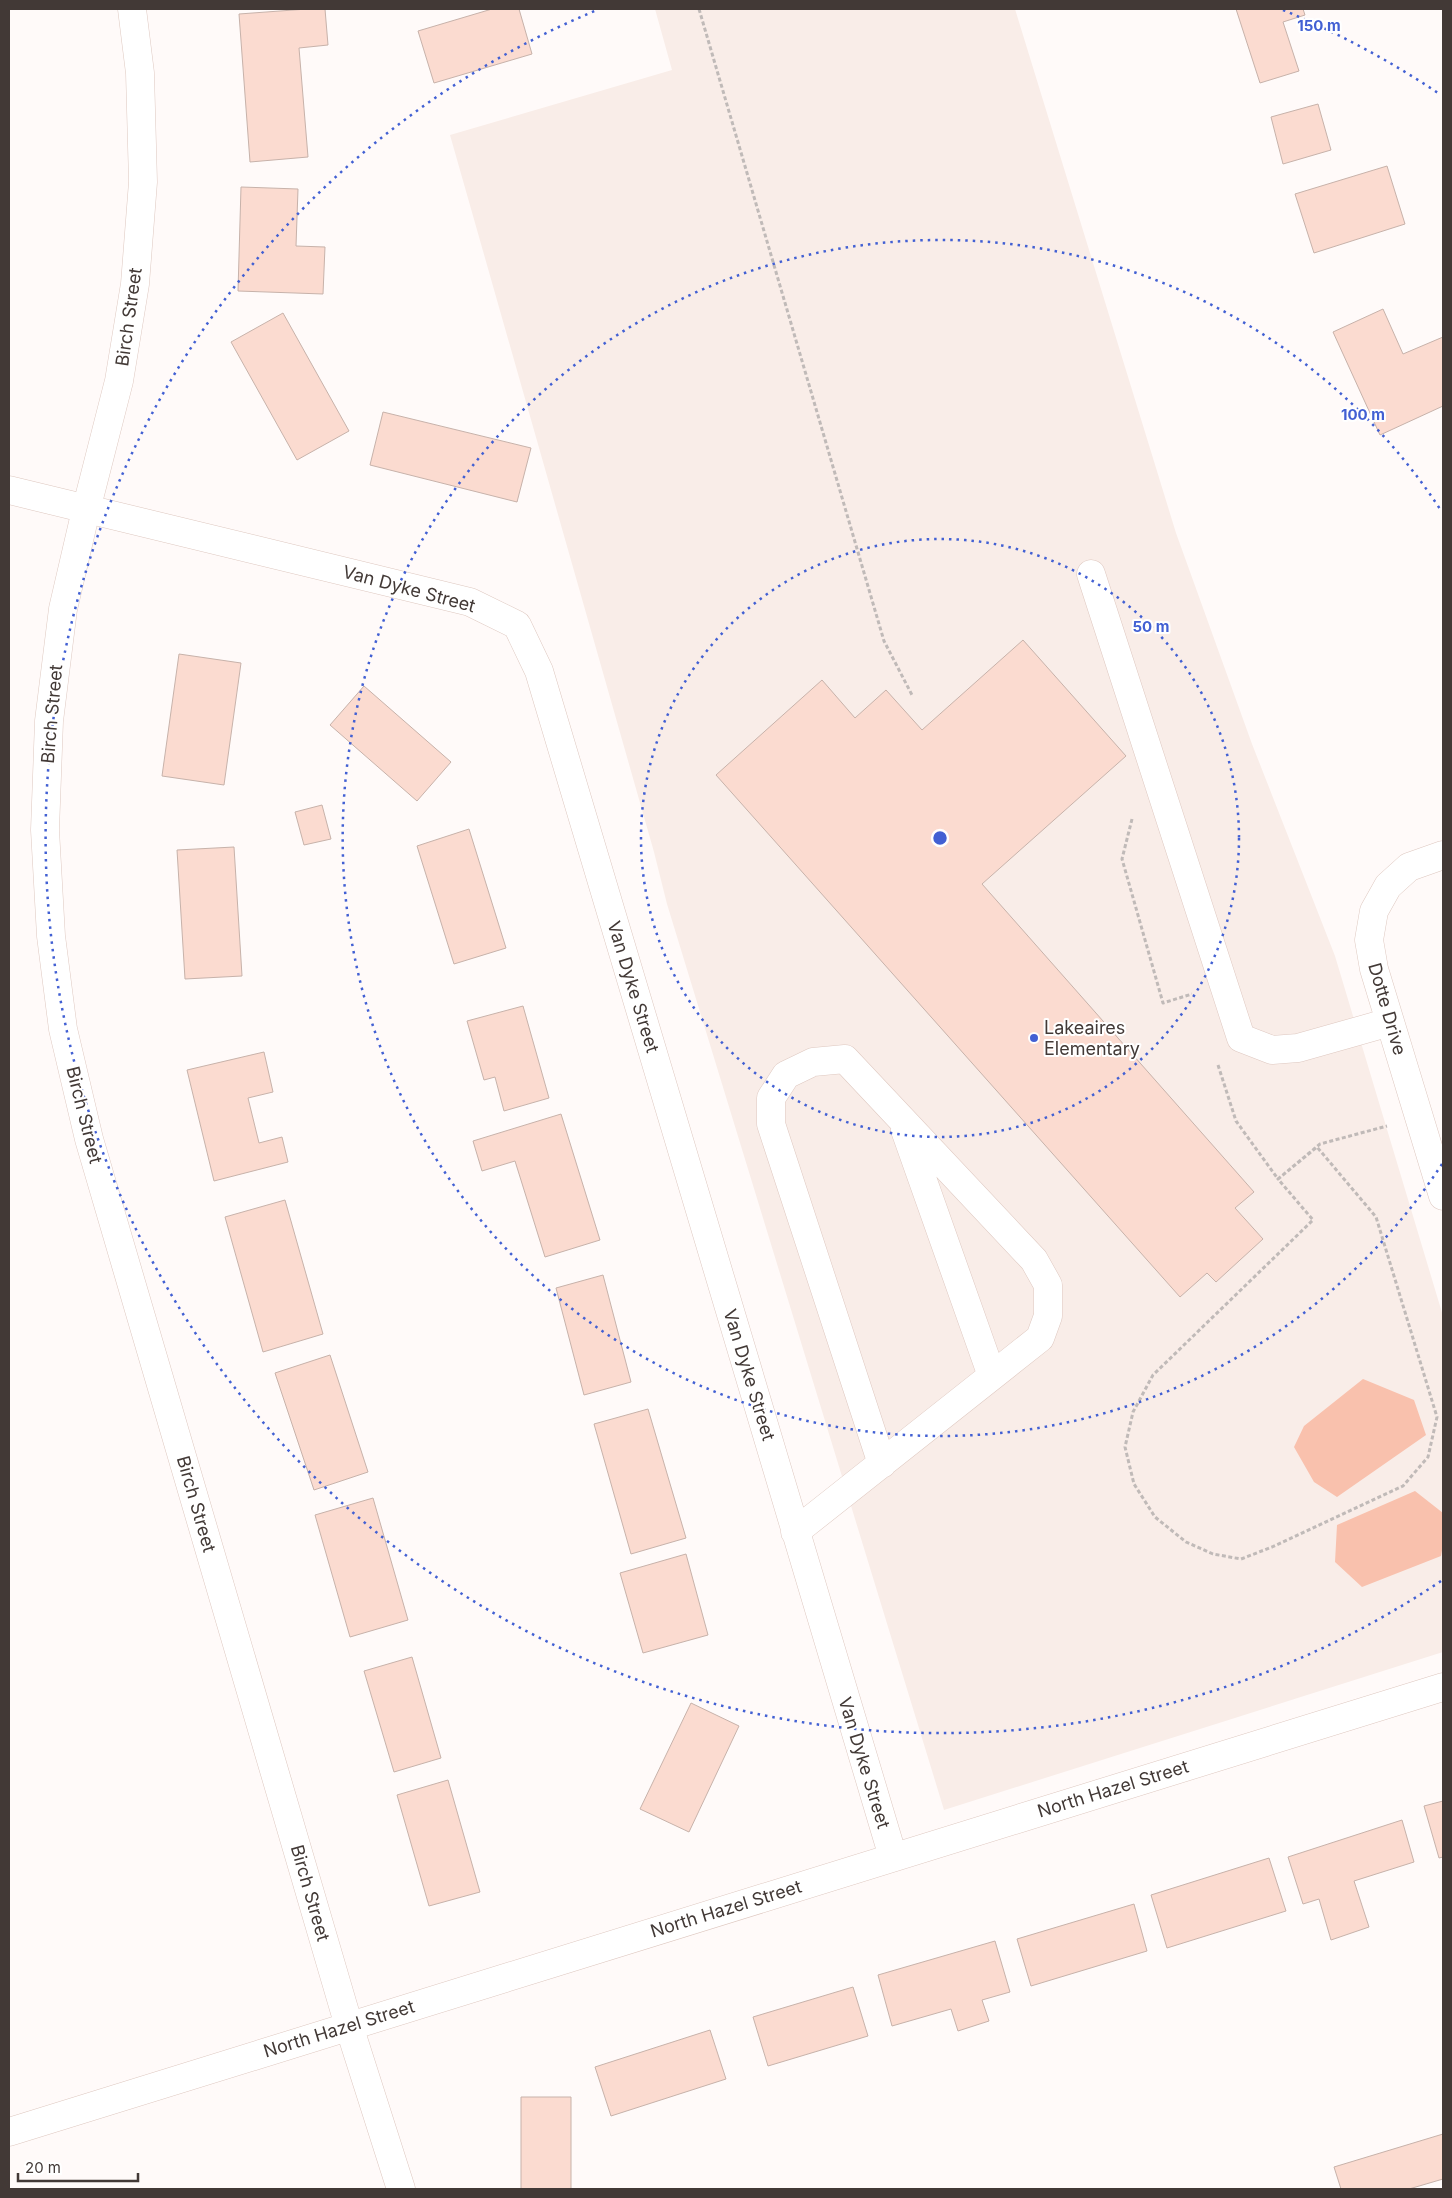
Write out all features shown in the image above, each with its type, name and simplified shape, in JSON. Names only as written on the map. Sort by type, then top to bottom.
[{"type":"street","name":"Birch Street","points":[[132,9],[140,73],[143,182],[136,284],[119,381],[63,609],[49,721],[45,830],[51,936],[63,1029],[89,1139],[349,2026],[401,2189]]},
{"type":"street","name":"Van Dyke Street","points":[[9,490],[470,602],[517,625],[539,671],[893,1857]]},
{"type":"street","points":[[1091,574],[1241,1038],[1272,1050],[1298,1048],[1390,1022]]},
{"type":"street","name":"Dotte Drive","points":[[1443,854],[1410,867],[1388,886],[1374,911],[1369,940],[1374,969],[1443,1196]]},
{"type":"street","points":[[796,1532],[882,1464],[1040,1338],[1048,1316],[1048,1285],[1034,1260],[846,1060],[813,1062],[786,1075],[771,1098],[771,1124],[882,1464]]},
{"type":"street","points":[[901,1119],[992,1376]]},
{"type":"street","name":"North Hazel Street","points":[[9,2132],[1443,1687]]},
{"type":"path","points":[[699,9],[884,641],[912,695]]},
{"type":"path","points":[[1134,813],[1122,859],[1163,1003],[1195,993]]},
{"type":"path","points":[[1216,1057],[1236,1121],[1278,1179],[1313,1220],[1153,1375],[1133,1412],[1125,1447],[1134,1484],[1155,1517],[1186,1542],[1213,1554],[1241,1559],[1299,1535],[1403,1486],[1428,1457],[1438,1417],[1376,1217],[1317,1146],[1278,1179]]},
{"type":"path","points":[[1278,1179],[1320,1144],[1383,1128],[1419,1116]]},
{"type":"shaded area","points":[[655,9],[1015,9],[1176,533],[1252,744],[1335,956],[1443,1316],[1443,1652],[944,1810],[667,904],[654,852],[450,135],[672,70]]},
{"type":"shaded area","points":[[1363,1379],[1414,1400],[1426,1435],[1337,1497],[1314,1482],[1294,1447],[1304,1426]]},
{"type":"shaded area","points":[[1415,1491],[1443,1513],[1441,1556],[1362,1587],[1335,1562],[1337,1525]]},
{"type":"building","points":[[325,9],[328,45],[299,48],[308,157],[250,162],[239,14]]},
{"type":"building","points":[[492,9],[519,9],[532,54],[434,83],[418,31]]},
{"type":"building","points":[[1236,9],[1303,9],[1305,15],[1283,22],[1299,71],[1260,83]]},
{"type":"building","points":[[1318,104],[1331,150],[1283,164],[1271,117]]},
{"type":"building","points":[[1387,166],[1405,224],[1314,253],[1295,194]]},
{"type":"building","points":[[241,187],[298,189],[296,246],[325,247],[323,294],[238,291]]},
{"type":"building","points":[[1383,309],[1403,354],[1443,337],[1443,406],[1380,435],[1333,332]]},
{"type":"building","points":[[283,313],[349,431],[297,460],[231,342]]},
{"type":"building","points":[[383,412],[531,448],[517,502],[370,465]]},
{"type":"building","name":"Lakeaires Elementary","points":[[1023,640],[1126,756],[982,884],[1254,1192],[1235,1208],[1263,1239],[1216,1282],[1207,1273],[1180,1297],[716,775],[822,680],[855,718],[886,690],[922,730]]},
{"type":"building","points":[[179,654],[241,663],[224,785],[162,776]]},
{"type":"building","points":[[364,686],[451,762],[417,801],[330,725]]},
{"type":"building","points":[[322,805],[331,839],[304,845],[295,812]]},
{"type":"building","points":[[469,829],[506,948],[454,964],[417,846]]},
{"type":"building","points":[[234,847],[242,976],[185,979],[177,850]]},
{"type":"building","points":[[523,1006],[549,1098],[504,1111],[495,1077],[484,1080],[467,1021]]},
{"type":"building","points":[[264,1052],[273,1092],[248,1098],[259,1143],[282,1137],[288,1162],[214,1181],[187,1070]]},
{"type":"building","points":[[561,1114],[600,1240],[545,1257],[515,1161],[482,1171],[473,1141]]},
{"type":"building","points":[[285,1200],[323,1334],[263,1352],[225,1217]]},
{"type":"building","points":[[603,1275],[631,1382],[584,1395],[556,1288]]},
{"type":"building","points":[[330,1355],[368,1472],[314,1490],[275,1373]]},
{"type":"building","points":[[648,1409],[686,1538],[631,1554],[594,1424]]},
{"type":"building","points":[[373,1498],[408,1620],[350,1637],[315,1515]]},
{"type":"building","points":[[686,1554],[708,1635],[643,1653],[620,1573]]},
{"type":"building","points":[[412,1657],[441,1758],[394,1772],[364,1671]]},
{"type":"building","points":[[691,1703],[739,1726],[689,1832],[640,1809]]},
{"type":"building","points":[[448,1780],[480,1892],[429,1906],[397,1795]]},
{"type":"building","points":[[1443,1801],[1443,1857],[1439,1858],[1424,1806]]},
{"type":"building","points":[[1402,1820],[1414,1862],[1354,1881],[1369,1927],[1331,1940],[1319,1899],[1303,1904],[1288,1857]]},
{"type":"building","points":[[1269,1858],[1286,1911],[1167,1948],[1151,1895]]},
{"type":"building","points":[[1134,1904],[1147,1951],[1031,1986],[1017,1939]]},
{"type":"building","points":[[995,1941],[1010,1992],[982,2000],[989,2021],[958,2031],[951,2009],[892,2026],[878,1975]]},
{"type":"building","points":[[853,1987],[868,2036],[768,2066],[753,2017]]},
{"type":"building","points":[[710,2030],[726,2079],[611,2116],[595,2067]]},
{"type":"building","points":[[521,2097],[571,2097],[571,2189],[521,2189]]},
{"type":"building","points":[[1443,2134],[1443,2179],[1409,2189],[1341,2189],[1334,2167]]},
{"type":"place","name":"Lakeaires Elementary","points":[[1034,1038]]}]
